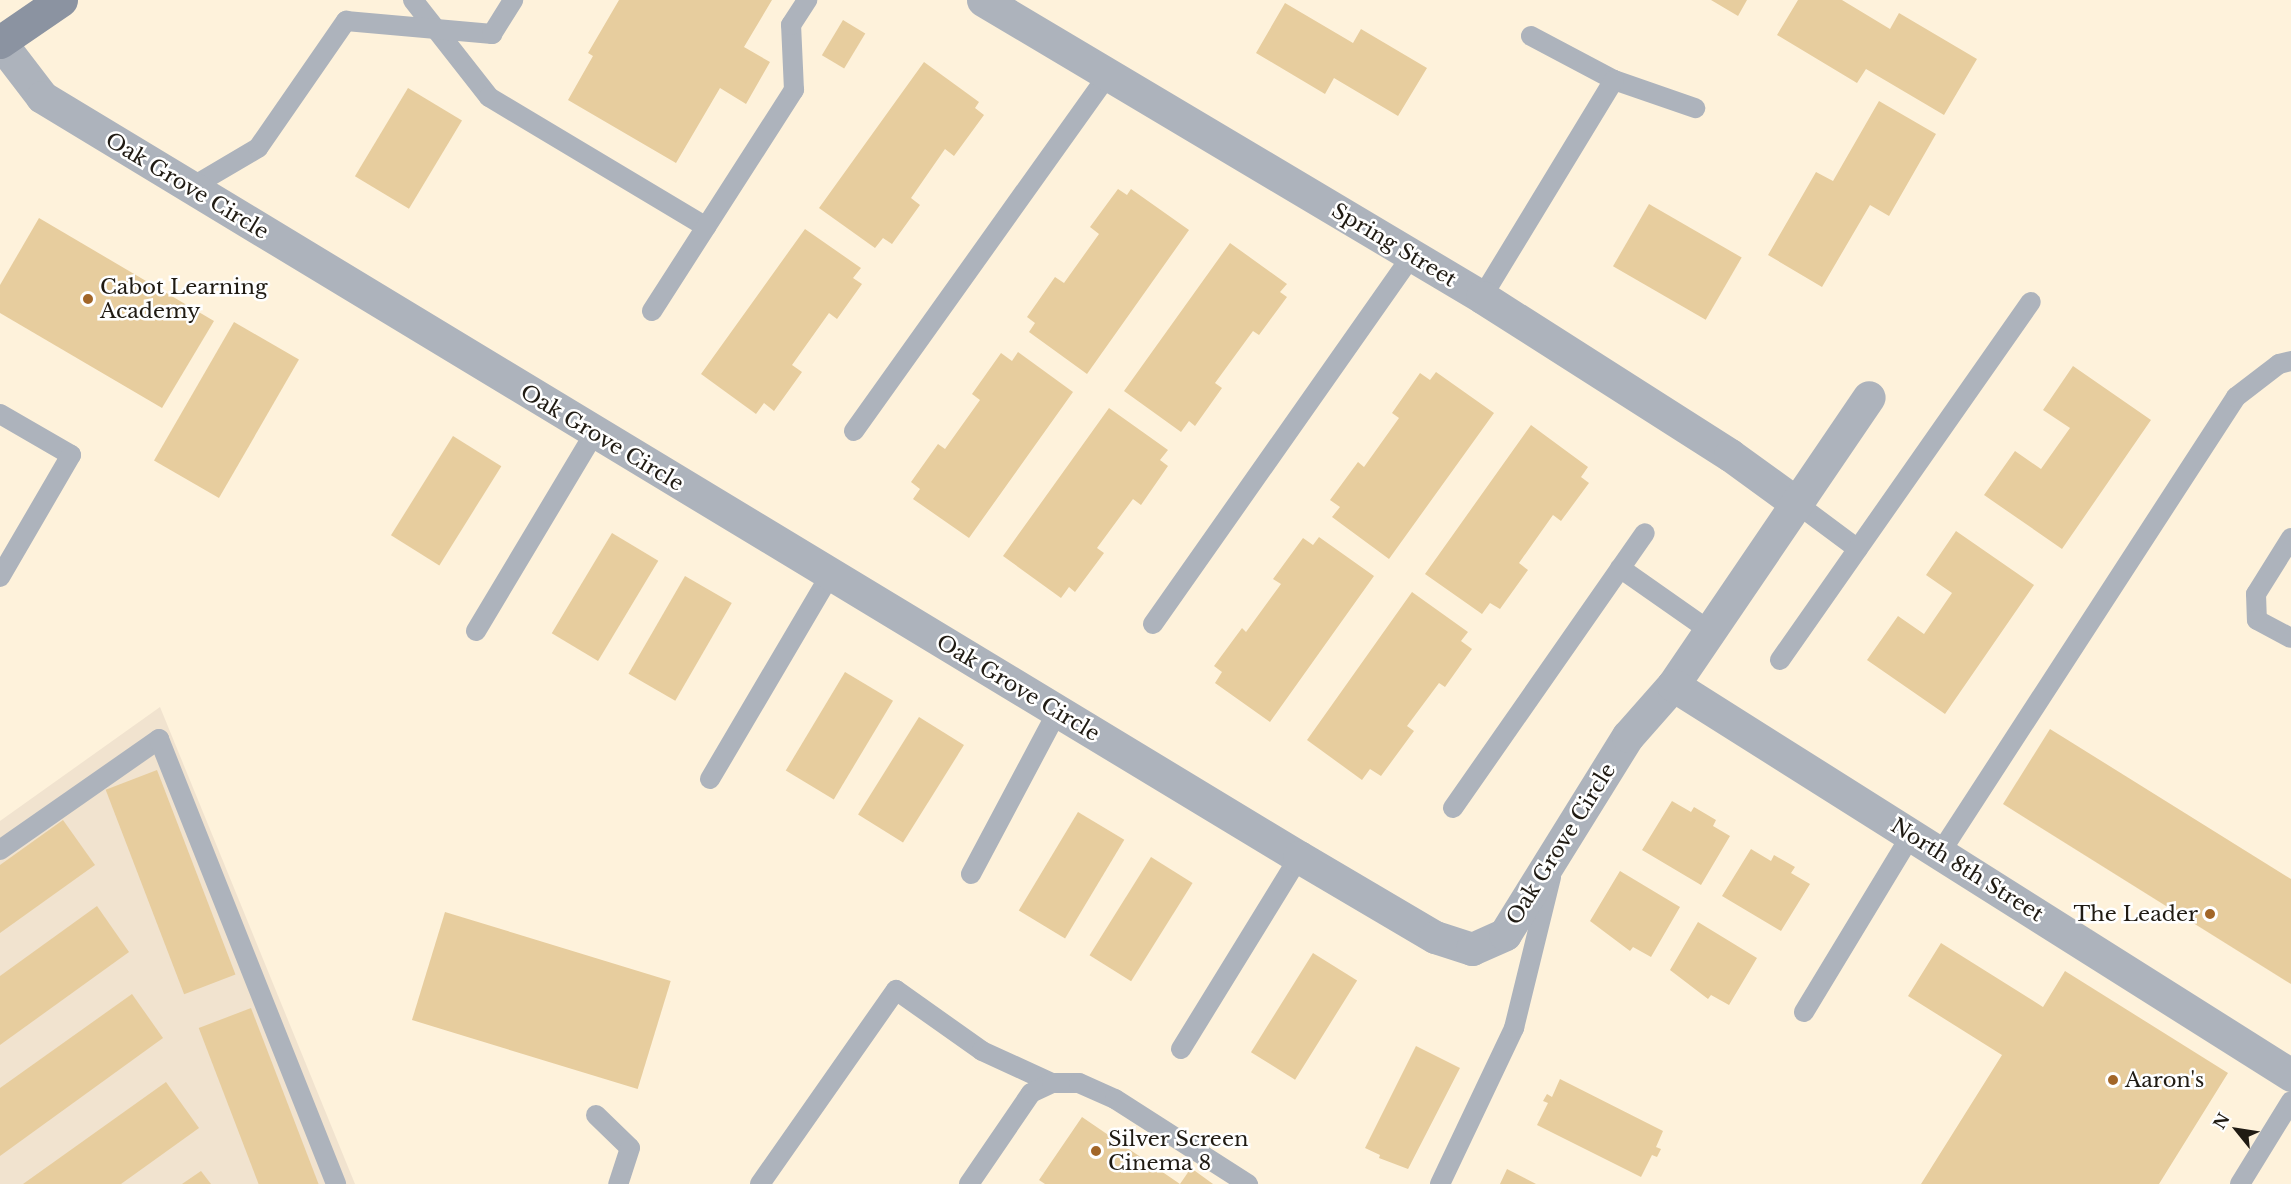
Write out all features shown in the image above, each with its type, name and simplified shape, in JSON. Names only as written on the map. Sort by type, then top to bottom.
[{"type":"street","points":[[0,42],[61,0]]},
{"type":"street","name":"Spring Street","points":[[983,0],[1482,297],[1730,455],[1796,503]]},
{"type":"street","name":"Oak Grove Circle","points":[[0,42],[42,97],[594,434],[1299,857],[1435,937],[1472,949],[1505,934],[1557,854],[1628,736],[1673,685],[1869,397]]},
{"type":"street","name":"North 8th Street","points":[[1673,685],[2291,1075]]},
{"type":"lane","points":[[413,0],[489,97],[706,226]]},
{"type":"lane","points":[[190,188],[258,148],[346,21],[435,27],[492,34],[513,0]]},
{"type":"lane","points":[[652,311],[794,90],[791,26],[807,0]]},
{"type":"lane","points":[[1531,36],[1614,80],[1695,108]]},
{"type":"lane","points":[[854,431],[1108,75]]},
{"type":"lane","points":[[1482,297],[1614,80]]},
{"type":"lane","points":[[1153,624],[1412,256]]},
{"type":"lane","points":[[1780,660],[2031,302]]},
{"type":"lane","points":[[1940,853],[2236,397],[2279,364],[2291,361]]},
{"type":"lane","points":[[0,414],[71,455],[0,577]]},
{"type":"lane","points":[[476,631],[594,434]]},
{"type":"lane","points":[[1796,503],[1858,549]]},
{"type":"lane","points":[[1453,808],[1645,533]]},
{"type":"lane","points":[[2291,538],[2256,594],[2257,620],[2291,638]]},
{"type":"lane","points":[[1620,568],[1710,631]]},
{"type":"lane","points":[[710,780],[830,575]]},
{"type":"lane","points":[[971,873],[1057,712]]},
{"type":"lane","points":[[0,850],[159,739],[336,1184]]},
{"type":"lane","points":[[1804,1012],[1911,835]]},
{"type":"lane","points":[[1440,1184],[1514,1028],[1557,854]]},
{"type":"lane","points":[[1181,1049],[1299,857]]},
{"type":"lane","points":[[760,1184],[896,990],[982,1051],[1052,1083],[1079,1083],[1115,1099],[1248,1184]]},
{"type":"lane","points":[[969,1184],[1031,1093],[1052,1083]]},
{"type":"lane","points":[[2240,1184],[2291,1101]]},
{"type":"lane","points":[[596,1115],[630,1148],[618,1184]]},
{"type":"shaded area","points":[[160,707],[355,1184],[0,1184],[0,821]]},
{"type":"building","points":[[619,0],[772,0],[744,47],[770,62],[746,104],[720,88],[676,163],[568,100],[593,56],[588,53]]},
{"type":"building","points":[[1711,0],[1747,0],[1738,16]]},
{"type":"building","points":[[1798,0],[1842,0],[1890,29],[1899,13],[1977,59],[1944,115],[1866,69],[1857,83],[1777,35]]},
{"type":"building","points":[[1285,3],[1353,43],[1361,29],[1427,68],[1398,116],[1334,78],[1325,94],[1256,53]]},
{"type":"building","points":[[843,20],[865,33],[844,69],[822,55]]},
{"type":"building","points":[[924,62],[979,102],[975,108],[984,115],[954,156],[945,149],[911,198],[920,205],[892,244],[883,238],[875,248],[819,208]]},
{"type":"building","points":[[408,88],[462,120],[409,209],[355,176]]},
{"type":"building","points":[[1879,101],[1936,134],[1889,216],[1870,205],[1822,287],[1768,255],[1816,172],[1833,181]]},
{"type":"building","points":[[1118,189],[1127,195],[1131,189],[1189,230],[1087,374],[1029,332],[1035,323],[1027,317],[1055,277],[1064,283],[1099,234],[1090,227]]},
{"type":"building","points":[[1649,204],[1742,257],[1706,320],[1613,266]]},
{"type":"building","name":"Cabot Learning Academy","points":[[39,218],[214,321],[162,408],[0,313],[0,285]]},
{"type":"building","points":[[805,229],[861,268],[853,278],[862,284],[837,319],[829,313],[792,365],[802,372],[774,411],[764,403],[756,414],[701,374]]},
{"type":"building","points":[[1230,243],[1287,284],[1280,292],[1287,297],[1259,335],[1253,331],[1215,383],[1222,388],[1195,426],[1189,421],[1181,432],[1124,391]]},
{"type":"building","points":[[234,322],[299,360],[219,498],[154,461]]},
{"type":"building","points":[[1018,352],[1073,392],[969,538],[913,499],[920,489],[911,482],[938,444],[945,449],[980,400],[972,394],[1001,353],[1012,361]]},
{"type":"building","points":[[2073,366],[2151,420],[2062,549],[1984,495],[2015,451],[2041,469],[2070,428],[2043,410]]},
{"type":"building","points":[[1436,372],[1494,413],[1389,559],[1332,517],[1340,507],[1330,500],[1358,462],[1364,467],[1399,418],[1392,413],[1420,373],[1430,380]]},
{"type":"building","points":[[1109,408],[1168,450],[1160,460],[1168,466],[1141,505],[1133,499],[1097,548],[1104,553],[1075,592],[1069,587],[1061,598],[1003,556]]},
{"type":"building","points":[[1531,425],[1588,467],[1581,477],[1589,483],[1561,521],[1553,515],[1519,563],[1528,570],[1500,609],[1490,603],[1482,614],[1425,574]]},
{"type":"building","points":[[453,436],[501,466],[439,565],[391,535]]},
{"type":"building","points":[[1956,531],[2034,585],[1945,714],[1867,660],[1898,616],[1924,634],[1952,593],[1926,575]]},
{"type":"building","points":[[612,533],[658,561],[598,661],[552,633]]},
{"type":"building","points":[[1319,537],[1374,576],[1270,722],[1215,683],[1222,672],[1214,666],[1242,628],[1246,632],[1281,584],[1273,579],[1303,538],[1313,545]]},
{"type":"building","points":[[685,576],[732,603],[675,701],[628,674]]},
{"type":"building","points":[[1412,592],[1468,632],[1461,641],[1472,649],[1445,687],[1439,683],[1407,726],[1414,731],[1381,776],[1370,769],[1362,780],[1307,740]]},
{"type":"building","points":[[845,672],[893,701],[834,799],[786,771]]},
{"type":"building","points":[[919,717],[964,745],[903,843],[858,815]]},
{"type":"building","points":[[2050,729],[2291,879],[2291,984],[2003,804]]},
{"type":"building","points":[[157,770],[235,974],[184,994],[106,790]]},
{"type":"building","points":[[1672,801],[1691,812],[1694,807],[1716,820],[1713,826],[1730,836],[1701,885],[1642,850]]},
{"type":"building","points":[[1078,812],[1124,840],[1065,938],[1019,911]]},
{"type":"building","points":[[63,820],[95,865],[0,933],[0,865]]},
{"type":"building","points":[[1751,849],[1771,861],[1774,855],[1795,867],[1791,873],[1810,884],[1781,931],[1722,896]]},
{"type":"building","points":[[1151,857],[1193,883],[1131,981],[1090,955]]},
{"type":"building","points":[[1620,871],[1680,907],[1651,957],[1633,947],[1630,951],[1590,921]]},
{"type":"building","points":[[97,906],[129,952],[0,1045],[0,976]]},
{"type":"building","points":[[445,912],[671,981],[638,1089],[412,1020]]},
{"type":"building","points":[[1698,922],[1757,958],[1729,1005],[1711,995],[1708,999],[1670,970]]},
{"type":"building","points":[[1941,943],[2043,1007],[2065,971],[2228,1073],[2159,1184],[1921,1184],[2002,1055],[1908,996]]},
{"type":"building","points":[[1313,953],[1357,981],[1295,1080],[1251,1052]]},
{"type":"building","points":[[132,994],[163,1038],[0,1156],[0,1088]]},
{"type":"building","points":[[251,1008],[319,1184],[259,1184],[199,1028]]},
{"type":"building","points":[[1416,1046],[1460,1068],[1408,1169],[1379,1158],[1380,1155],[1365,1148]]},
{"type":"building","points":[[1560,1079],[1663,1131],[1656,1147],[1661,1149],[1657,1157],[1652,1155],[1641,1177],[1537,1125],[1548,1103],[1543,1101],[1547,1094],[1552,1097]]},
{"type":"building","points":[[166,1082],[199,1128],[121,1184],[23,1184]]},
{"type":"building","name":"Silver Screen Cinema 8","points":[[1082,1117],[1180,1184],[1045,1184],[1039,1180]]},
{"type":"building","points":[[1191,1168],[1213,1184],[1180,1184]]},
{"type":"building","points":[[1507,1169],[1536,1184],[1500,1184]]},
{"type":"building","points":[[201,1171],[211,1184],[182,1184]]},
{"type":"place","name":"Cabot Learning Academy","points":[[88,299]]},
{"type":"place","name":"The Leader","points":[[2210,914]]},
{"type":"place","name":"Aaron's","points":[[2113,1080]]},
{"type":"place","name":"Silver Screen Cinema 8","points":[[1096,1151]]}]
